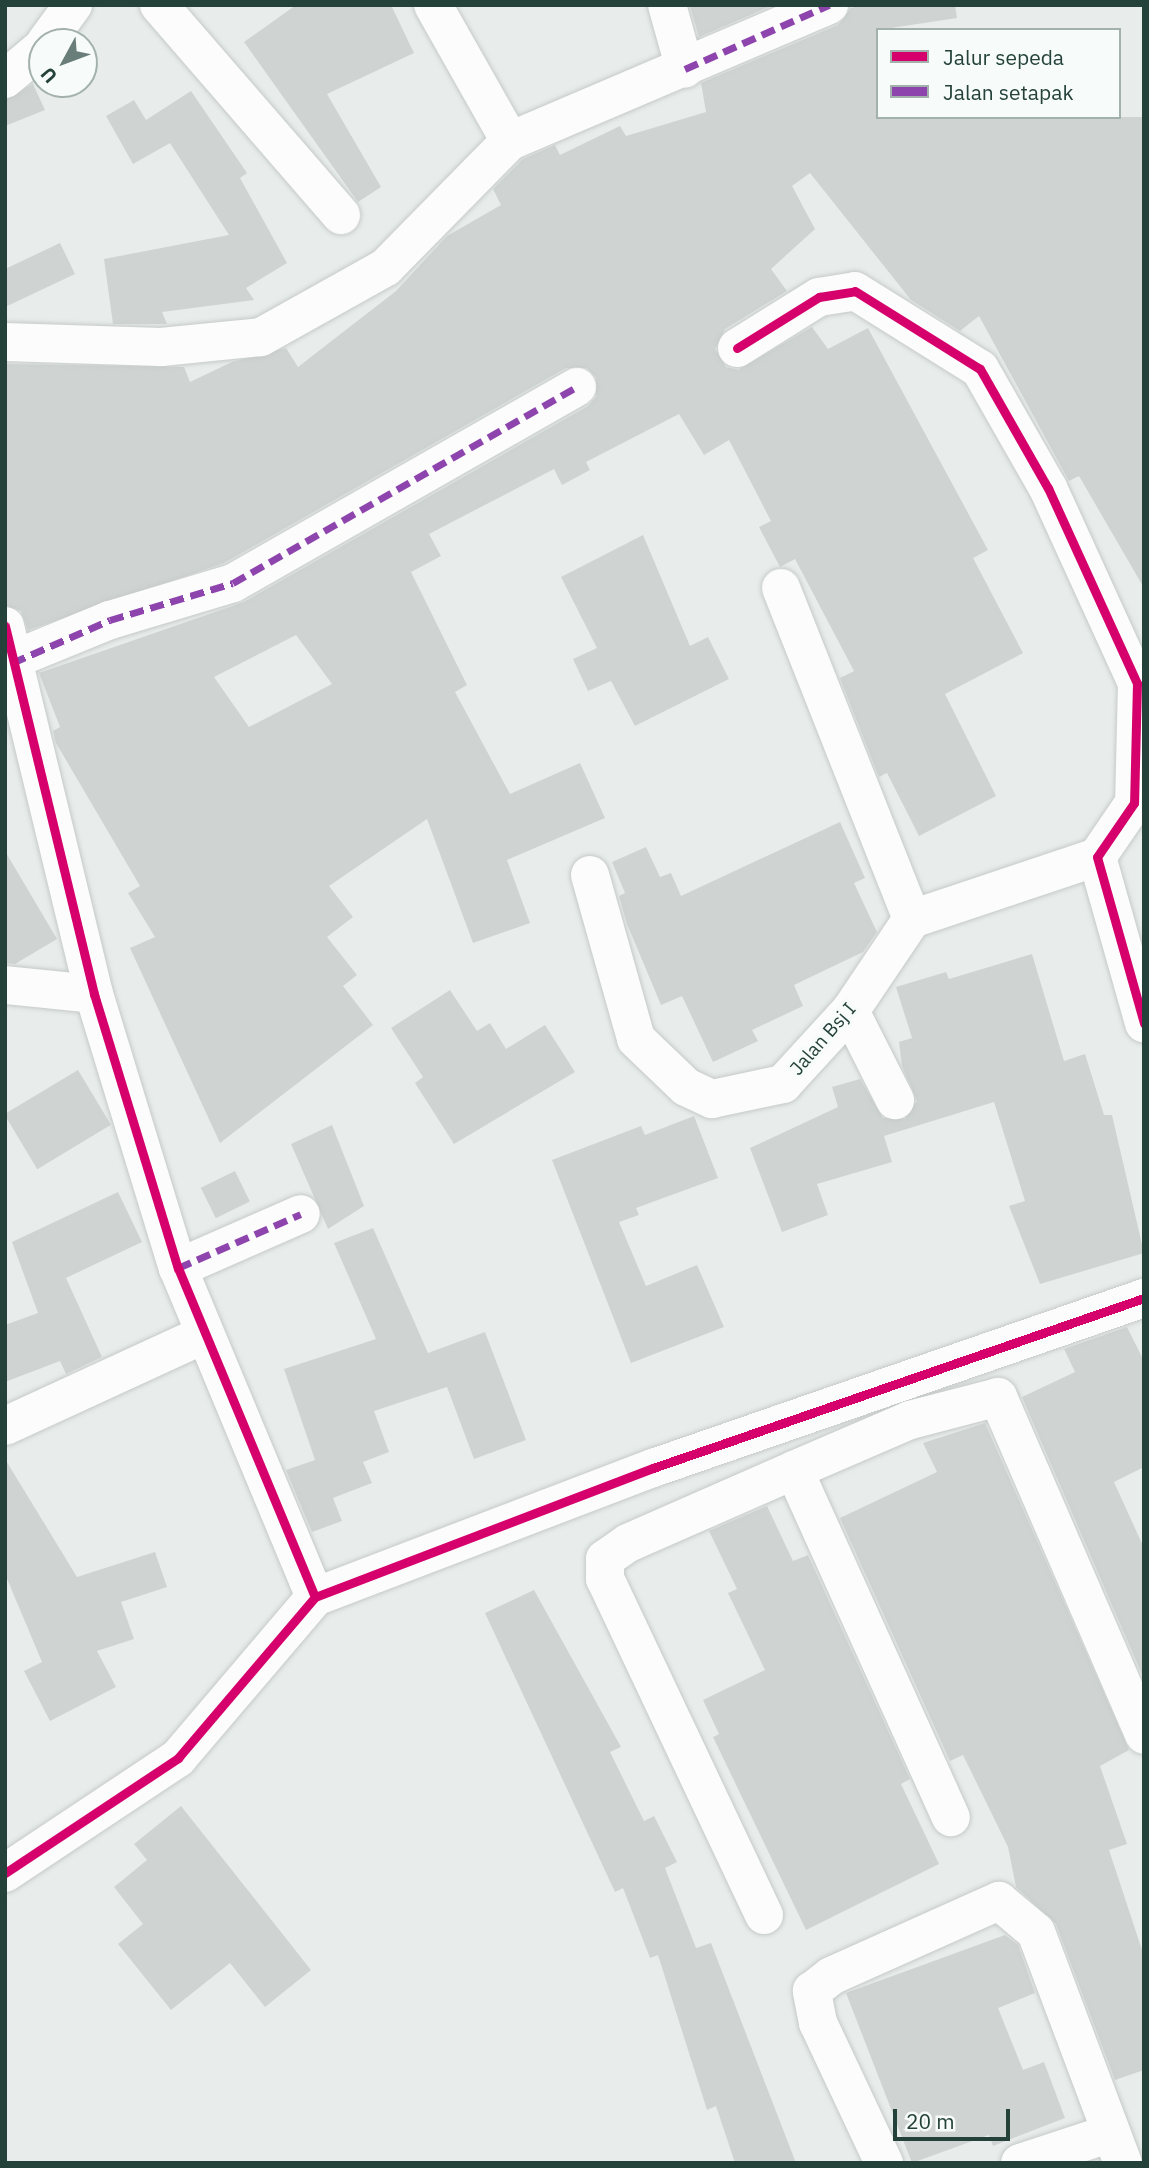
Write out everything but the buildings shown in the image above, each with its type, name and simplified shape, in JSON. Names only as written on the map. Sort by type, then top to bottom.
[{"type":"street","points":[[56,28],[73,5]]},
{"type":"street","points":[[159,5],[341,215]]},
{"type":"street","points":[[433,5],[510,141]]},
{"type":"street","points":[[667,5],[685,69]]},
{"type":"street","points":[[5,342],[161,346],[261,337],[386,267],[510,141],[685,69],[829,5]]},
{"type":"street","points":[[5,79],[28,60]]},
{"type":"street","points":[[737,348],[819,298],[855,291],[966,356],[1015,430],[1103,601],[1137,683],[1134,803],[1097,857],[912,919],[781,588]]},
{"type":"street","points":[[315,1597],[203,1335],[178,1268],[94,994],[7,651],[233,583],[577,387]]},
{"type":"street","points":[[1097,857],[1144,1023]]},
{"type":"street","name":"Jalan Bsj I","points":[[590,875],[636,1039],[686,1087],[712,1099],[783,1084],[850,1011],[912,919]]},
{"type":"street","points":[[5,985],[94,994]]},
{"type":"street","points":[[850,1011],[895,1100]]},
{"type":"street","points":[[178,1268],[301,1214]]},
{"type":"street","points":[[5,1873],[178,1758],[315,1597],[975,1351],[1144,1298]]},
{"type":"street","points":[[5,1426],[203,1335]]},
{"type":"street","points":[[975,1351],[998,1397],[1144,1734]]},
{"type":"street","points":[[764,1914],[605,1578],[605,1559],[794,1470],[910,1420],[998,1397]]},
{"type":"street","points":[[794,1470],[951,1817]]},
{"type":"street","points":[[884,2163],[818,2023],[812,1991],[831,1976],[999,1901],[1036,1932],[1117,2148],[1020,2163]]},
{"type":"marked path","points":[[685,69],[829,5]]},
{"type":"marked path","points":[[12,663],[110,620],[233,583],[577,387]]},
{"type":"marked path","points":[[178,1268],[301,1214]]},
{"type":"cycle path","points":[[737,348],[819,297],[855,291],[980,369],[1048,488],[1137,683],[1134,803],[1097,857],[1144,1023]]},
{"type":"cycle path","points":[[5,626],[94,994],[178,1268],[315,1597]]},
{"type":"cycle path","points":[[5,1873],[178,1758],[315,1597],[653,1468],[1144,1298]]}]
